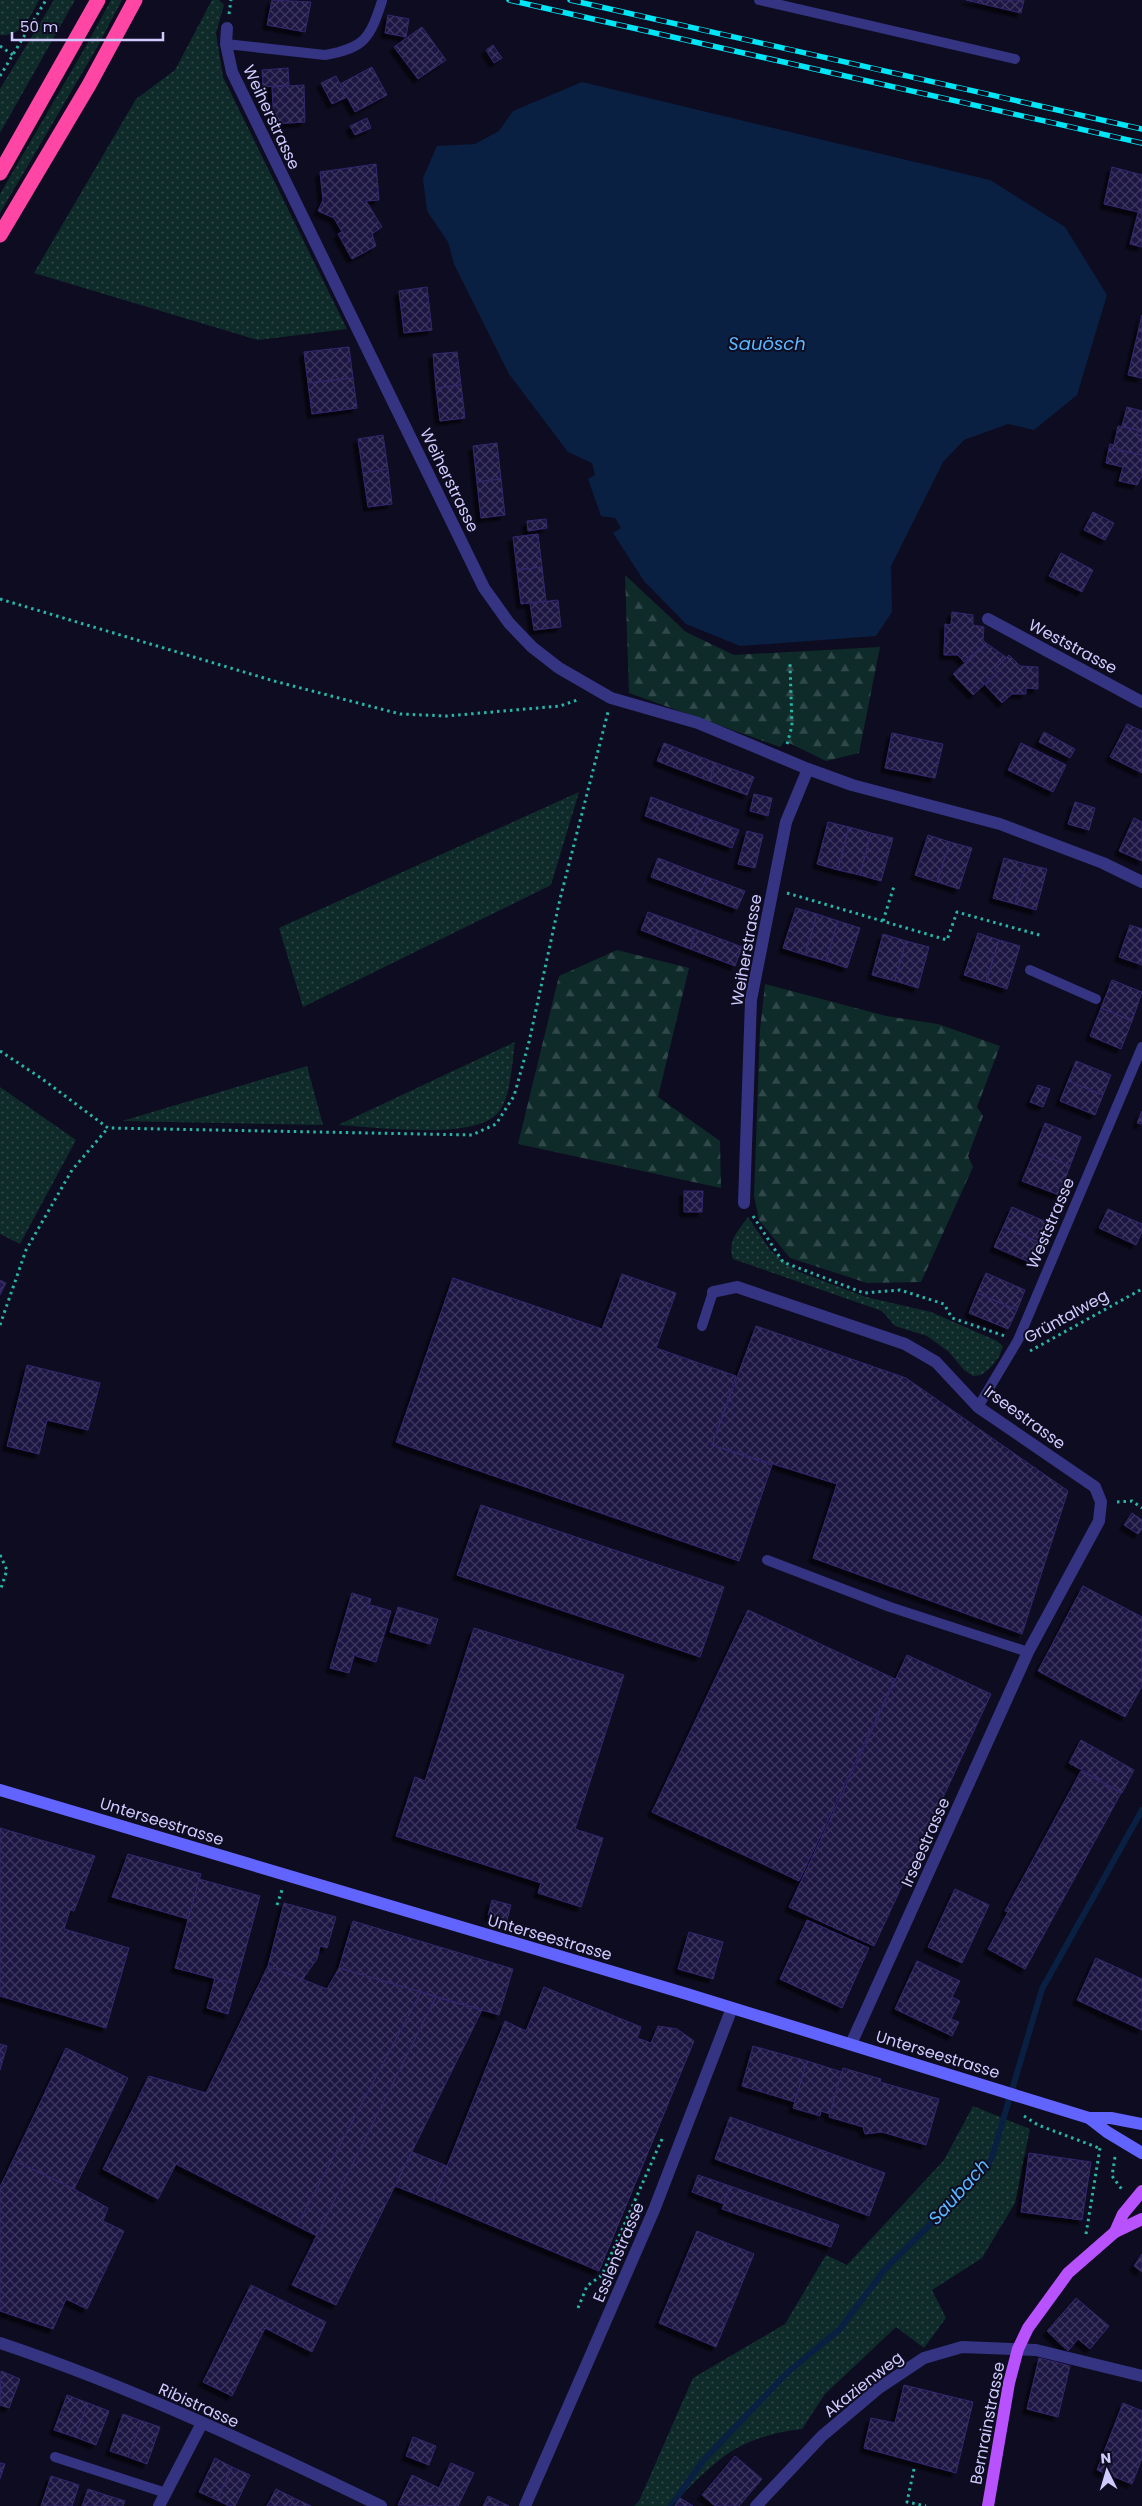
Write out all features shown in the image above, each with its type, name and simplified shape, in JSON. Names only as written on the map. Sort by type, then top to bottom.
[{"type":"highway","points":[[0,173],[98,0]]},
{"type":"highway","points":[[0,235],[55,144],[135,0]]},
{"type":"main road","name":"Bernrainstrasse","points":[[1115,2232],[1123,2214],[1142,2191]]},
{"type":"main road","name":"Bernrainstrasse","points":[[988,2506],[1009,2383],[1018,2349],[1028,2328],[1043,2304],[1068,2273],[1115,2232],[1142,2219]]},
{"type":"street","name":"Weiherstrasse","points":[[227,28],[226,44],[232,72],[484,588],[509,623],[532,647],[559,668],[605,695],[698,723],[808,769],[852,785],[1000,824],[1103,863],[1142,882]]},
{"type":"street","name":"Weststrasse","points":[[988,619],[1142,702]]},
{"type":"street","name":"Weiherstrasse","points":[[744,1202],[751,1000],[786,822],[808,769]]},
{"type":"street","name":"Irseestrasse","points":[[713,1292],[737,1287],[904,1344],[936,1362],[978,1407],[1095,1487],[1101,1502],[1099,1520],[1028,1652],[851,2044]]},
{"type":"street","name":"Unterseestrasse","points":[[0,1790],[732,2008],[1089,2118],[1111,2118],[1142,2124]]},
{"type":"street","name":"Esslenstrasse","points":[[525,2506],[654,2210],[732,2008]]},
{"type":"street","name":"Unterseestrasse","points":[[1089,2118],[1107,2132],[1142,2153]]},
{"type":"street","name":"Ribistrasse","points":[[0,2343],[62,2364],[202,2423],[381,2506]]},
{"type":"street","name":"Akazienweg","points":[[756,2506],[822,2436],[879,2388],[924,2358],[962,2347],[1036,2350],[1142,2376]]},
{"type":"street","points":[[163,2502],[202,2423]]},
{"type":"lane","points":[[758,0],[1014,60]]},
{"type":"lane","name":"Weiherstrasse","points":[[226,44],[325,55],[341,52],[357,45],[368,37],[382,1]]},
{"type":"lane","points":[[1030,970],[1096,999]]},
{"type":"lane","name":"Weststrasse","points":[[978,1407],[1018,1340],[1142,1047]]},
{"type":"lane","points":[[702,1326],[713,1292]]},
{"type":"lane","points":[[767,1560],[890,1607],[1028,1652]]},
{"type":"lane","points":[[55,2457],[163,2502]]},
{"type":"path","points":[[0,76],[46,0]]},
{"type":"path","points":[[0,46],[13,55]]},
{"type":"path","points":[[0,599],[274,681],[400,714],[447,716],[560,706],[605,695],[528,1042],[514,1096],[496,1124],[472,1135],[108,1128],[42,1078],[0,1051]]},
{"type":"path","points":[[783,758],[792,726],[790,664]]},
{"type":"path","points":[[883,921],[894,886]]},
{"type":"path","points":[[773,890],[947,940],[957,912],[1043,936]]},
{"type":"path","points":[[0,1325],[26,1250],[72,1170],[108,1128]]},
{"type":"path","points":[[744,1202],[783,1262],[864,1293],[900,1290],[944,1304],[952,1318],[1018,1340]]},
{"type":"path","name":"Grüntalweg","points":[[1028,1352],[1142,1289]]},
{"type":"path","points":[[1101,1502],[1132,1501],[1142,1508]]},
{"type":"path","points":[[0,1555],[7,1570],[0,1591]]},
{"type":"path","points":[[277,1905],[282,1887]]},
{"type":"path","points":[[1025,2117],[1038,2125],[1101,2149],[1086,2234]]},
{"type":"path","points":[[578,2308],[587,2286],[602,2275],[662,2138]]},
{"type":"path","points":[[1109,2154],[1116,2157],[1112,2176],[1125,2193]]},
{"type":"path","points":[[914,2469],[906,2504],[926,2506]]},
{"type":"green space","points":[[0,0],[39,0],[29,19],[20,29],[8,35],[0,35]]},
{"type":"green space","points":[[54,0],[75,0],[0,133],[0,89]]},
{"type":"green space","points":[[111,0],[122,0],[95,51],[0,213],[0,194]]},
{"type":"green space","points":[[212,0],[219,0],[224,5],[216,33],[223,77],[347,329],[258,340],[34,273],[136,99],[175,70]]},
{"type":"green space","points":[[625,575],[686,632],[734,655],[880,647],[859,753],[826,761],[785,741],[780,747],[629,693]]},
{"type":"green space","points":[[579,792],[551,885],[303,1007],[279,928]]},
{"type":"green space","points":[[617,950],[689,968],[658,1097],[720,1141],[721,1188],[518,1144],[559,976]]},
{"type":"green space","points":[[765,984],[886,1016],[938,1024],[1000,1046],[977,1107],[983,1116],[968,1156],[973,1167],[921,1282],[867,1283],[790,1258],[759,1220],[754,1196],[760,1030]]},
{"type":"green space","points":[[515,1042],[510,1081],[505,1101],[496,1115],[483,1123],[444,1130],[338,1125]]},
{"type":"green space","points":[[307,1066],[323,1125],[122,1121]]},
{"type":"green space","points":[[0,1087],[76,1140],[20,1244],[0,1234]]},
{"type":"green space","points":[[748,1217],[771,1251],[797,1271],[866,1297],[931,1312],[997,1341],[1003,1346],[999,1357],[981,1375],[973,1376],[964,1370],[949,1352],[927,1336],[895,1326],[882,1311],[733,1259],[732,1241]]},
{"type":"green space","points":[[973,2106],[1030,2129],[1015,2203],[982,2258],[932,2290],[946,2318],[924,2348],[896,2327],[825,2394],[802,2429],[768,2436],[735,2449],[702,2475],[673,2506],[634,2506],[639,2501],[693,2378],[785,2324],[826,2255],[847,2265],[944,2160]]},
{"type":"water","name":"Sauösch","points":[[582,82],[990,180],[1065,227],[1107,295],[1077,395],[1034,430],[1008,424],[964,440],[943,462],[891,566],[892,612],[876,636],[740,646],[686,624],[644,581],[613,533],[621,528],[615,518],[601,516],[588,479],[595,475],[592,463],[568,452],[509,374],[454,264],[448,242],[427,211],[423,178],[437,146],[475,144],[499,131],[513,111]]},
{"type":"building","points":[[272,0],[311,2],[305,32],[267,25]]},
{"type":"building","points":[[966,0],[1024,0],[1021,13]]},
{"type":"building","points":[[388,15],[409,19],[406,37],[385,33]]},
{"type":"building","points":[[422,27],[446,60],[418,79],[394,47]]},
{"type":"building","points":[[493,45],[502,58],[494,63],[486,50]]},
{"type":"building","points":[[372,67],[387,95],[355,112],[340,84]]},
{"type":"building","points":[[288,68],[289,85],[263,87],[262,70]]},
{"type":"building","points":[[336,76],[347,97],[332,104],[321,83]]},
{"type":"building","points":[[304,85],[305,122],[274,124],[272,87]]},
{"type":"building","points":[[367,118],[371,128],[355,135],[350,126]]},
{"type":"building","points":[[376,164],[379,200],[366,201],[382,227],[372,234],[376,246],[352,259],[338,234],[342,232],[334,218],[318,211],[323,200],[320,172]]},
{"type":"building","points":[[1112,167],[1142,175],[1142,213],[1104,204]]},
{"type":"building","points":[[1138,213],[1142,214],[1142,247],[1130,244]]},
{"type":"building","points":[[427,287],[432,330],[404,333],[399,291]]},
{"type":"building","points":[[1142,315],[1142,378],[1128,375]]},
{"type":"building","points":[[349,347],[353,378],[308,383],[304,352]]},
{"type":"building","points":[[457,352],[461,385],[436,388],[433,354]]},
{"type":"building","points":[[353,378],[357,408],[312,414],[308,383]]},
{"type":"building","points":[[461,385],[465,418],[440,421],[436,388]]},
{"type":"building","points":[[1127,407],[1142,411],[1142,436],[1137,435],[1138,430],[1122,426]]},
{"type":"building","points":[[1118,426],[1138,430],[1137,435],[1142,436],[1142,455],[1109,448],[1110,444],[1114,445]]},
{"type":"building","points":[[383,435],[388,469],[363,473],[358,439]]},
{"type":"building","points":[[497,443],[501,479],[477,482],[473,446]]},
{"type":"building","points":[[1109,448],[1142,455],[1142,476],[1137,485],[1119,481],[1123,467],[1106,463]]},
{"type":"building","points":[[388,469],[392,504],[368,507],[363,473]]},
{"type":"building","points":[[501,479],[505,515],[481,518],[477,482]]},
{"type":"building","points":[[1093,512],[1114,523],[1105,540],[1084,530]]},
{"type":"building","points":[[546,519],[547,528],[528,531],[527,521]]},
{"type":"building","points":[[538,534],[542,567],[517,570],[513,537]]},
{"type":"building","points":[[1061,553],[1093,570],[1082,592],[1049,576]]},
{"type":"building","points":[[542,567],[546,601],[521,604],[517,570]]},
{"type":"building","points":[[558,600],[561,627],[534,630],[530,603]]},
{"type":"building","points":[[952,612],[973,615],[973,625],[984,627],[983,640],[986,643],[964,662],[958,655],[944,655],[945,624],[951,625]]},
{"type":"building","points":[[986,643],[1006,657],[995,669],[998,672],[973,695],[953,674]]},
{"type":"building","points":[[1009,655],[1020,666],[1038,667],[1038,689],[1026,688],[1026,694],[1012,694],[1002,703],[985,685],[998,672],[995,669]]},
{"type":"building","points":[[1127,724],[1142,731],[1142,773],[1110,757]]},
{"type":"building","points":[[1044,732],[1075,749],[1070,758],[1039,742]]},
{"type":"building","points":[[892,733],[943,744],[935,778],[885,768]]},
{"type":"building","points":[[664,743],[716,763],[709,781],[657,761]]},
{"type":"building","points":[[1021,743],[1066,765],[1053,792],[1008,770]]},
{"type":"building","points":[[716,763],[754,777],[747,795],[709,781]]},
{"type":"building","points":[[754,794],[772,798],[768,816],[750,811]]},
{"type":"building","points":[[651,797],[701,816],[694,834],[645,816]]},
{"type":"building","points":[[1075,802],[1095,808],[1089,830],[1068,824]]},
{"type":"building","points":[[701,816],[739,830],[732,848],[694,834]]},
{"type":"building","points":[[1134,818],[1142,822],[1142,861],[1119,851]]},
{"type":"building","points":[[828,822],[849,827],[838,870],[817,864]]},
{"type":"building","points":[[849,827],[871,833],[860,875],[838,870]]},
{"type":"building","points":[[747,831],[763,835],[755,868],[738,864]]},
{"type":"building","points":[[871,833],[893,838],[881,881],[860,875]]},
{"type":"building","points":[[928,835],[950,842],[937,882],[915,875]]},
{"type":"building","points":[[950,842],[972,848],[959,889],[937,882]]},
{"type":"building","points":[[658,858],[707,877],[700,895],[651,877]]},
{"type":"building","points":[[1004,858],[1026,864],[1015,904],[993,898]]},
{"type":"building","points":[[1026,864],[1047,869],[1036,910],[1015,904]]},
{"type":"building","points":[[707,877],[745,891],[737,909],[700,895]]},
{"type":"building","points":[[796,908],[817,914],[805,955],[783,948]]},
{"type":"building","points":[[648,912],[697,930],[690,949],[641,930]]},
{"type":"building","points":[[817,914],[838,921],[826,961],[805,955]]},
{"type":"building","points":[[838,921],[860,928],[847,968],[826,961]]},
{"type":"building","points":[[1130,925],[1142,929],[1142,965],[1119,957]]},
{"type":"building","points":[[697,930],[742,947],[735,966],[690,949]]},
{"type":"building","points":[[978,933],[999,940],[986,982],[964,975]]},
{"type":"building","points":[[883,934],[906,941],[895,981],[872,975]]},
{"type":"building","points":[[999,940],[1020,946],[1007,989],[986,982]]},
{"type":"building","points":[[906,941],[929,947],[918,988],[895,981]]},
{"type":"building","points":[[1112,980],[1142,992],[1132,1021],[1101,1008]]},
{"type":"building","points":[[1101,1008],[1132,1021],[1121,1049],[1090,1036]]},
{"type":"building","points":[[1076,1061],[1111,1075],[1103,1095],[1068,1081]]},
{"type":"building","points":[[1068,1081],[1103,1095],[1095,1115],[1060,1101]]},
{"type":"building","points":[[1038,1085],[1050,1089],[1043,1107],[1030,1102]]},
{"type":"building","points":[[1142,1111],[1142,1124],[1137,1123]]},
{"type":"building","points":[[1045,1123],[1081,1137],[1070,1166],[1034,1152]]},
{"type":"building","points":[[1034,1152],[1070,1166],[1059,1195],[1022,1181]]},
{"type":"building","points":[[684,1191],[703,1191],[702,1212],[684,1212]]},
{"type":"building","points":[[1012,1207],[1051,1224],[1043,1244],[1003,1227]]},
{"type":"building","points":[[1108,1209],[1142,1224],[1142,1232],[1136,1245],[1099,1228]]},
{"type":"building","points":[[1003,1227],[1043,1244],[1034,1264],[994,1247]]},
{"type":"building","points":[[986,1273],[1025,1290],[1017,1310],[977,1293]]},
{"type":"building","points":[[622,1274],[676,1293],[656,1348],[736,1376],[712,1445],[772,1465],[739,1561],[396,1442],[453,1278],[602,1329]]},
{"type":"building","points":[[0,1280],[6,1283],[0,1295]]},
{"type":"building","points":[[977,1293],[1017,1310],[1008,1329],[969,1313]]},
{"type":"building","points":[[756,1326],[906,1378],[1068,1491],[1022,1634],[813,1558],[837,1484],[712,1445]]},
{"type":"building","points":[[27,1365],[100,1383],[88,1430],[47,1420],[39,1454],[7,1446]]},
{"type":"building","points":[[481,1505],[724,1587],[700,1657],[457,1575]]},
{"type":"building","points":[[1132,1513],[1142,1520],[1142,1529],[1138,1534],[1124,1525]]},
{"type":"building","points":[[1083,1586],[1142,1617],[1142,1686],[1125,1717],[1038,1671]]},
{"type":"building","points":[[352,1593],[371,1599],[368,1609],[371,1605],[391,1611],[376,1662],[356,1656],[355,1653],[349,1673],[330,1668]]},
{"type":"building","points":[[398,1607],[438,1619],[430,1644],[390,1632]]},
{"type":"building","points":[[748,1610],[895,1679],[799,1881],[652,1812]]},
{"type":"building","points":[[474,1628],[624,1675],[575,1829],[603,1838],[581,1907],[538,1893],[541,1883],[396,1836],[415,1777],[425,1781]]},
{"type":"building","points":[[907,1655],[991,1694],[874,1946],[789,1907]]},
{"type":"building","points":[[1081,1740],[1134,1770],[1122,1793],[1069,1763]]},
{"type":"building","points":[[1081,1771],[1121,1793],[1025,1969],[988,1949],[1008,1912],[1005,1911]]},
{"type":"building","points":[[0,1828],[95,1856],[74,1911],[70,1910],[64,1929],[129,1948],[106,2028],[0,1996]]},
{"type":"building","points":[[128,1854],[201,1874],[188,1919],[112,1897]]},
{"type":"building","points":[[199,1879],[260,1896],[236,1984],[175,1968]]},
{"type":"building","points":[[955,1889],[989,1905],[962,1963],[928,1947]]},
{"type":"building","points":[[492,1900],[511,1905],[507,1920],[488,1915]]},
{"type":"building","points":[[284,1903],[336,1917],[327,1948],[320,1946],[317,1959],[302,1980],[268,1966]]},
{"type":"building","points":[[807,1920],[869,1948],[842,2008],[780,1979]]},
{"type":"building","points":[[353,1921],[513,1969],[499,2015],[339,1968]]},
{"type":"building","points":[[689,1932],[723,1942],[713,1979],[678,1969]]},
{"type":"building","points":[[1096,1958],[1142,1979],[1142,2030],[1077,2000]]},
{"type":"building","points":[[917,1961],[960,1981],[952,1997],[960,2001],[951,2019],[959,2022],[952,2036],[895,2009]]},
{"type":"building","points":[[268,1966],[327,1989],[339,1968],[421,1992],[297,2226],[176,2164],[158,2199],[103,2169],[149,2076],[206,2093]]},
{"type":"building","points":[[215,1978],[236,1984],[228,2014],[207,2008]]},
{"type":"building","points":[[544,1987],[641,2027],[637,2038],[651,2043],[658,2026],[677,2029],[694,2041],[599,2271],[433,2201],[505,2021],[526,2031]]},
{"type":"building","points":[[421,1992],[436,1997],[317,2236],[297,2226]]},
{"type":"building","points":[[436,1997],[482,2010],[336,2305],[292,2285]]},
{"type":"building","points":[[0,2044],[7,2046],[0,2070]]},
{"type":"building","points":[[753,2046],[807,2061],[795,2102],[742,2086]]},
{"type":"building","points":[[66,2048],[128,2078],[74,2189],[13,2160]]},
{"type":"building","points":[[807,2061],[842,2072],[830,2114],[821,2111],[820,2116],[793,2108]]},
{"type":"building","points":[[843,2068],[881,2079],[880,2082],[939,2099],[926,2145],[882,2132],[865,2134],[863,2127],[829,2117]]},
{"type":"building","points":[[730,2117],[885,2173],[869,2216],[715,2159]]},
{"type":"building","points":[[412,2152],[447,2166],[433,2201],[395,2186]]},
{"type":"building","points":[[1029,2153],[1091,2162],[1082,2220],[1021,2212]]},
{"type":"building","points":[[13,2160],[74,2189],[108,2208],[103,2221],[124,2231],[87,2309],[66,2299],[53,2329],[0,2311],[0,2187]]},
{"type":"building","points":[[698,2175],[730,2186],[724,2204],[692,2192]]},
{"type":"building","points":[[730,2186],[839,2225],[831,2247],[722,2209]]},
{"type":"building","points":[[697,2231],[754,2254],[716,2347],[659,2323]]},
{"type":"building","points":[[1142,2254],[1142,2272],[1134,2266]]},
{"type":"building","points":[[251,2285],[326,2322],[312,2352],[265,2328],[232,2396],[203,2382]]},
{"type":"building","points":[[1076,2298],[1109,2326],[1090,2349],[1078,2339],[1068,2351],[1047,2331]]},
{"type":"building","points":[[1039,2358],[1070,2366],[1058,2417],[1027,2409]]},
{"type":"building","points":[[1,2371],[20,2379],[9,2408],[0,2405]]},
{"type":"building","points":[[904,2385],[973,2402],[956,2473],[864,2448],[871,2418],[895,2423]]},
{"type":"building","points":[[67,2395],[88,2403],[75,2437],[54,2430]]},
{"type":"building","points":[[88,2403],[109,2411],[96,2445],[75,2437]]},
{"type":"building","points":[[1123,2403],[1142,2411],[1142,2458],[1132,2484],[1097,2470]]},
{"type":"building","points":[[123,2414],[142,2421],[128,2457],[110,2451]]},
{"type":"building","points":[[142,2421],[160,2427],[147,2464],[128,2457]]},
{"type":"building","points":[[413,2437],[436,2446],[429,2465],[406,2456]]},
{"type":"building","points":[[735,2456],[762,2479],[739,2506],[715,2506],[702,2495]]},
{"type":"building","points":[[215,2458],[232,2467],[217,2500],[199,2492]]},
{"type":"building","points":[[0,2463],[5,2464],[0,2479]]},
{"type":"building","points":[[451,2463],[474,2473],[458,2506],[398,2505],[412,2475],[439,2488]]},
{"type":"building","points":[[232,2467],[250,2475],[235,2506],[229,2506],[217,2500]]},
{"type":"building","points":[[51,2476],[79,2485],[72,2506],[41,2506]]},
{"type":"building","points":[[88,2489],[106,2495],[102,2506],[82,2506]]},
{"type":"building","points":[[276,2489],[294,2498],[290,2506],[267,2506]]},
{"type":"building","points":[[106,2495],[125,2501],[123,2506],[102,2506]]},
{"type":"building","points":[[488,2496],[509,2506],[483,2506]]},
{"type":"building","points":[[294,2498],[311,2506],[290,2506]]},
{"type":"building","points":[[680,2498],[693,2506],[675,2506]]},
{"type":"waterway","name":"Saubach","points":[[671,2506],[702,2462],[788,2372],[840,2329],[885,2269],[985,2170],[992,2157],[1042,1989],[1142,1810]]},
{"type":"railway","points":[[509,0],[1142,143]]},
{"type":"railway","points":[[570,0],[1142,129]]}]
